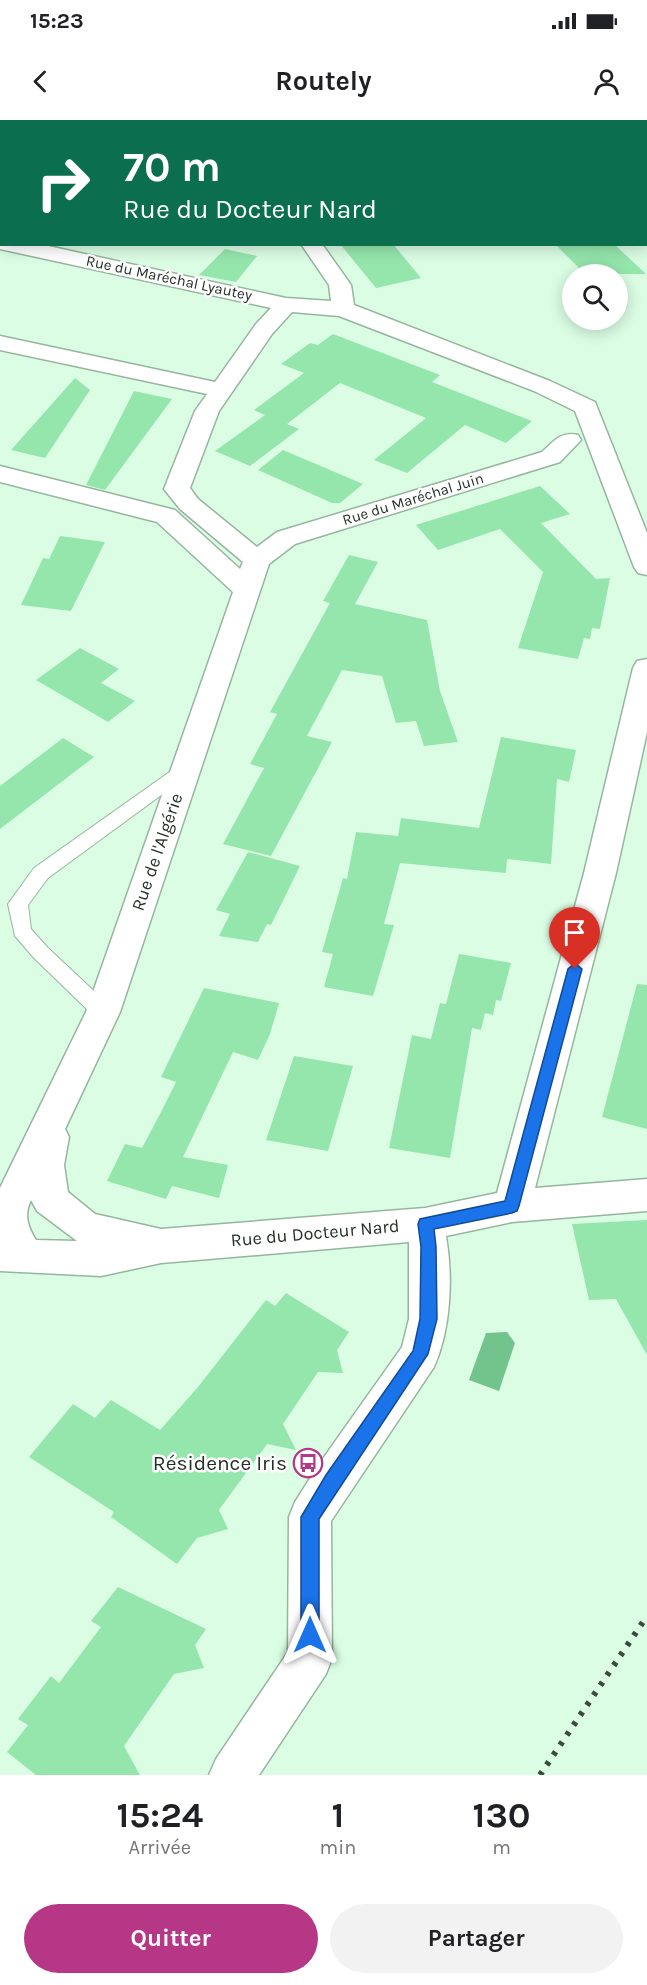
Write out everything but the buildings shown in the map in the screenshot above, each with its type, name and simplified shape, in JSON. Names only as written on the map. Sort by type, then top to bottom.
[{"type":"street","name":"Rue du Maréchal Lyautey","points":[[17,246],[260,297],[286,305]]},
{"type":"street","points":[[311,246],[340,285],[343,309]]},
{"type":"street","points":[[248,591],[177,510],[177,489],[207,411],[264,329],[286,305],[343,309],[542,386],[586,407],[647,567]]},
{"type":"street","points":[[0,343],[220,390]]},
{"type":"street","points":[[542,386],[569,440],[599,442]]},
{"type":"street","name":"Rue du Maréchal Juin","points":[[256,560],[286,538],[551,457],[569,440]]},
{"type":"street","points":[[0,474],[177,510],[256,560]]},
{"type":"street","name":"Rue de l'Algérie","points":[[10,1249],[8,1212],[103,1012],[184,770],[248,591],[256,560]]},
{"type":"street","points":[[512,1206],[600,873],[647,668]]},
{"type":"street","points":[[10,1249],[50,1200],[46,1165],[55,1109]]},
{"type":"street","name":"Rue du Docteur Nard","points":[[10,1249],[101,1259],[161,1246],[425,1224],[512,1206],[647,1195]]},
{"type":"street","name":"Rue du Docteur Nard","points":[[50,1200],[85,1228],[161,1246]]},
{"type":"street","points":[[232,1775],[310,1658],[310,1517],[332,1481],[420,1354],[429,1319],[429,1247],[425,1224]]},
{"type":"lane","points":[[103,1012],[41,953],[22,931],[18,904],[41,873],[184,770]]},
{"type":"shaded area","points":[[507,1332],[515,1343],[499,1391],[469,1380],[486,1333]]},
{"type":"railway","points":[[540,1775],[647,1616]]},
{"type":"place","name":"Résidence Iris","points":[[308,1463]]},
{"type":"route","points":[[310,1635],[310,1517],[332,1481],[420,1354],[429,1319],[429,1247],[425,1224],[512,1206],[575,969]]}]
